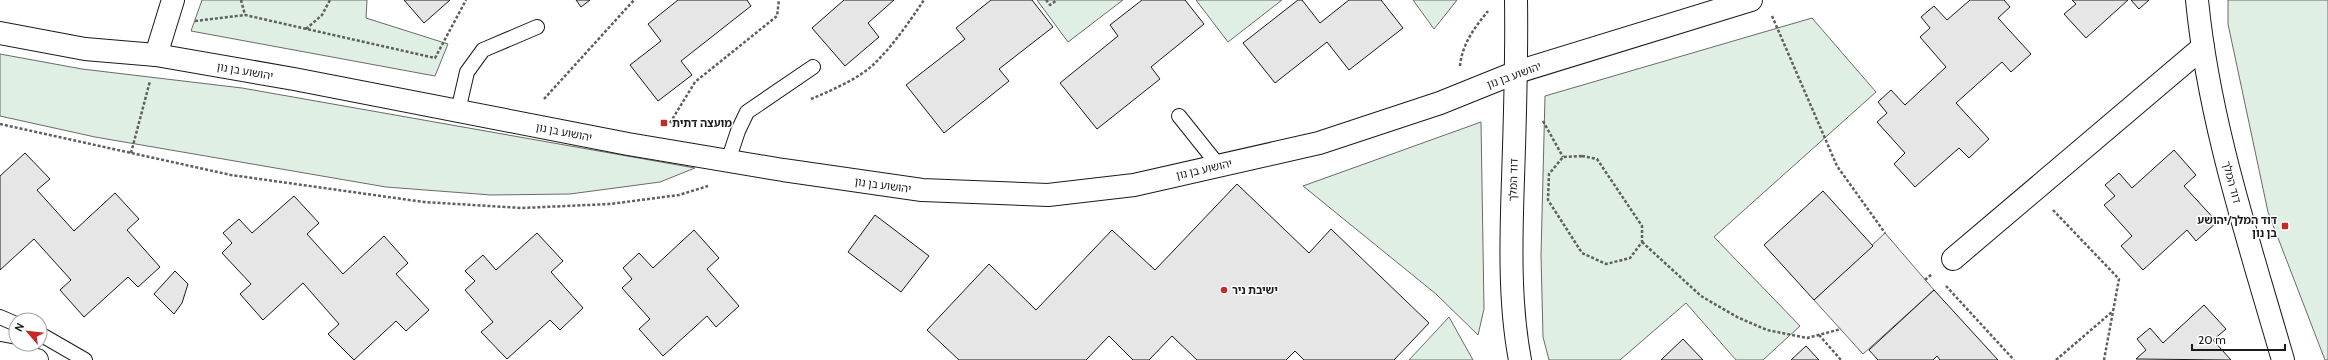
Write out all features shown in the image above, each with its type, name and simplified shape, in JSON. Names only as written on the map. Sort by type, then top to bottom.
[{"type":"street","points":[[156,55],[173,0]]},
{"type":"street","name":"דוד המלך","points":[[1516,0],[1517,72],[1511,235],[1514,295],[1520,360]]},
{"type":"street","name":"יהושוע בן נון","points":[[0,33],[85,49],[156,55],[728,161],[922,190],[1048,195],[1134,185],[1319,143],[1456,96],[1517,72],[1750,0]]},
{"type":"street","name":"דוד המלך","points":[[2197,0],[2206,74],[2229,173],[2283,360]]},
{"type":"street","points":[[1953,259],[2202,47]]},
{"type":"street","points":[[0,353],[37,360]]},
{"type":"lane","points":[[458,111],[467,72],[483,50],[537,27]]},
{"type":"lane","points":[[728,161],[738,131],[748,112],[813,67]]},
{"type":"lane","points":[[1179,116],[1219,166]]},
{"type":"lane","points":[[48,339],[84,360]]},
{"type":"path","points":[[241,0],[245,15]]},
{"type":"path","points":[[306,29],[322,15],[330,0]]},
{"type":"path","points":[[165,25],[245,15],[435,58],[466,0]]},
{"type":"path","points":[[522,124],[634,0]]},
{"type":"path","points":[[654,148],[695,82],[777,16],[779,0]]},
{"type":"path","points":[[809,100],[836,88],[872,65],[908,24],[924,0]]},
{"type":"path","points":[[1046,0],[1050,6],[1057,0]]},
{"type":"path","points":[[1456,96],[1461,53],[1476,26],[1491,9]]},
{"type":"path","points":[[1771,14],[1837,166],[1885,233]]},
{"type":"path","points":[[131,153],[156,55]]},
{"type":"path","points":[[0,124],[239,176],[424,202],[522,208],[610,204],[679,195],[707,186],[728,161]]},
{"type":"path","points":[[1642,242],[1630,258],[1606,264],[1582,253],[1548,200],[1549,174],[1563,157],[1582,156],[1597,159],[1642,226],[1642,242],[1701,296],[1737,317],[1767,330],[1807,338],[1840,329]]},
{"type":"path","points":[[2034,190],[2119,279],[2104,360]]},
{"type":"path","points":[[1944,284],[2014,360]]},
{"type":"path","points":[[2056,360],[2113,311]]},
{"type":"path","points":[[1819,335],[1840,360]]},
{"type":"green space","points":[[202,0],[367,0],[366,18],[448,44],[435,76],[191,31]]},
{"type":"green space","points":[[1037,0],[1123,0],[1068,42]]},
{"type":"green space","points":[[1196,0],[1282,0],[1228,42]]},
{"type":"green space","points":[[1413,0],[1457,0],[1434,29]]},
{"type":"green space","points":[[2228,0],[2328,0],[2328,360],[2325,360],[2268,212],[2228,24]]},
{"type":"green space","points":[[1812,18],[1876,92],[1714,237],[1800,326],[1763,360],[1736,360],[1686,303],[1620,360],[1549,360],[1543,337],[1541,255],[1545,96]]},
{"type":"green space","points":[[0,54],[82,69],[242,88],[695,168],[660,182],[570,194],[491,195],[386,187],[95,137],[0,116]]},
{"type":"green space","points":[[1481,122],[1484,309],[1478,335],[1436,294],[1303,186]]},
{"type":"green space","points":[[1449,317],[1473,360],[1409,360]]},
{"type":"shaded area","points":[[1885,233],[1934,290],[1863,354],[1814,300]]},
{"type":"building","points":[[404,0],[450,0],[424,23]]},
{"type":"building","points":[[576,0],[590,0],[581,7]]},
{"type":"building","points":[[678,0],[747,0],[751,6],[681,61],[692,75],[658,101],[630,65],[661,41],[648,24]]},
{"type":"building","points":[[844,0],[894,0],[868,23],[879,37],[845,66],[812,28]]},
{"type":"building","points":[[991,0],[1032,0],[1053,27],[999,69],[1009,81],[944,133],[906,85],[965,39],[956,28]]},
{"type":"building","points":[[1142,0],[1185,0],[1204,24],[1151,67],[1160,79],[1097,129],[1060,83],[1118,36],[1110,25]]},
{"type":"building","points":[[1298,0],[1302,0],[1320,23],[1349,0],[1381,0],[1403,28],[1349,70],[1327,42],[1275,83],[1243,43]]},
{"type":"building","points":[[1970,0],[2004,0],[2010,7],[1998,18],[2031,54],[2011,72],[2002,62],[1956,103],[1989,139],[1969,158],[1959,148],[1915,187],[1894,164],[1905,153],[1877,122],[1887,113],[1878,102],[1891,90],[1905,105],[1946,67],[1920,37],[1930,28],[1921,17],[1934,6],[1947,20]]},
{"type":"building","points":[[2072,0],[2128,0],[2086,38],[2064,14],[2076,4]]},
{"type":"building","points":[[2131,0],[2149,0],[2139,9]]},
{"type":"building","points":[[2174,150],[2196,175],[2184,186],[2217,222],[2196,241],[2187,230],[2143,270],[2121,246],[2132,236],[2104,205],[2115,196],[2105,185],[2119,173],[2132,188]]},
{"type":"building","points":[[25,153],[50,179],[37,190],[74,231],[115,193],[139,219],[127,230],[160,267],[138,287],[128,277],[84,317],[60,290],[71,280],[34,239],[0,270],[0,176]]},
{"type":"building","name":"ישיבת ניר","points":[[1237,184],[1309,253],[1331,229],[1429,323],[1394,360],[1304,360],[1295,351],[1286,360],[1197,360],[1172,336],[1149,360],[1133,360],[1109,336],[1086,360],[959,360],[927,330],[989,264],[1036,310],[1112,230],[1155,270]]},
{"type":"building","points":[[1823,191],[1873,246],[1814,300],[1764,245]]},
{"type":"building","points":[[294,196],[319,223],[307,234],[343,274],[384,236],[408,263],[396,274],[429,310],[406,331],[396,321],[354,360],[328,334],[339,324],[303,283],[263,320],[240,294],[251,284],[222,253],[232,243],[223,233],[239,219],[252,233]]},
{"type":"building","points":[[875,215],[929,256],[901,292],[848,252]]},
{"type":"building","points":[[694,230],[719,258],[707,269],[739,306],[716,327],[707,316],[663,356],[639,329],[650,319],[622,288],[632,279],[623,268],[639,253],[653,268]]},
{"type":"building","points":[[537,233],[563,261],[551,272],[583,308],[560,330],[550,320],[507,359],[481,332],[493,322],[465,290],[475,281],[465,271],[483,255],[496,270]]},
{"type":"building","points":[[175,271],[188,284],[182,303],[174,314],[154,294]]},
{"type":"building","points":[[1934,290],[1998,360],[1940,360],[1937,356],[1933,360],[1878,360],[1869,350]]},
{"type":"building","points":[[2204,305],[2226,329],[2213,340],[2231,360],[2136,359],[2146,350],[2137,339],[2150,328],[2163,343]]},
{"type":"building","points":[[1683,339],[1703,360],[1661,360]]},
{"type":"building","points":[[1806,346],[1819,360],[1791,360]]},
{"type":"place","name":"מועצה דתית","points":[[664,123]]},
{"type":"place","name":"דוד המלך/יהושע בן נון","points":[[2285,226]]},
{"type":"place","name":"ישיבת ניר","points":[[1224,290]]}]
